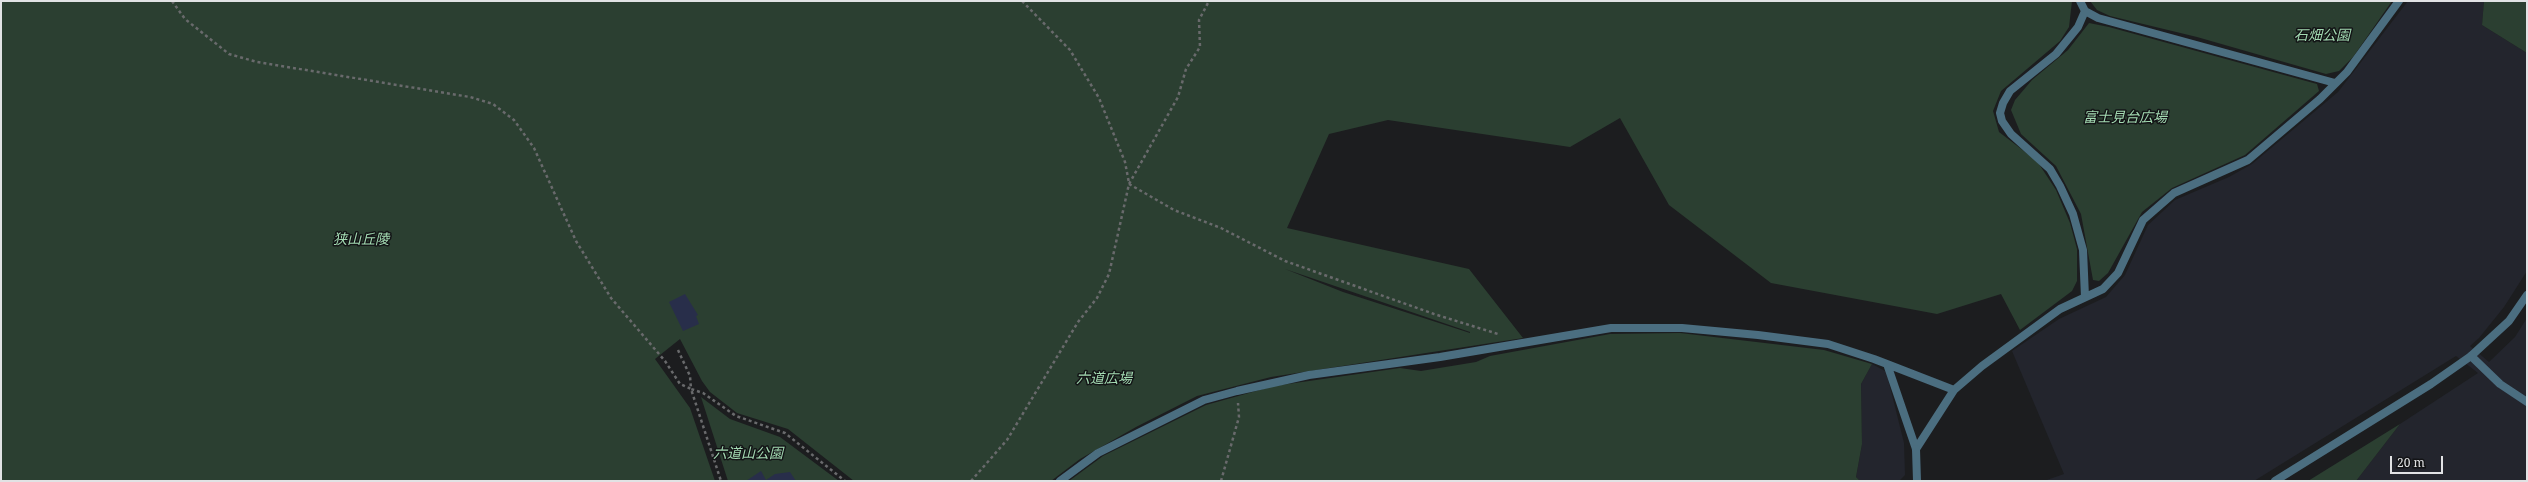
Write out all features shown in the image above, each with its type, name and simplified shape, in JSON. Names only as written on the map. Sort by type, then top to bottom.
[{"type":"street","points":[[2080,1],[2085,11],[2098,18],[2335,83]]},
{"type":"street","points":[[1916,449],[1954,390],[1982,366],[2060,309],[2103,289],[2118,273],[2143,220],[2174,193],[2248,160],[2320,99],[2347,72],[2372,41],[2399,1]]},
{"type":"street","points":[[2085,11],[2078,27],[2056,54],[2010,92],[2003,103],[2000,113],[2002,121],[2011,134],[2050,169],[2060,186],[2073,214],[2083,250],[2086,296]]},
{"type":"street","points":[[2274,481],[2431,384],[2471,356],[2509,321],[2527,295]]},
{"type":"street","points":[[1060,481],[1098,453],[1204,400],[1309,375],[1440,357],[1611,328],[1682,328],[1828,344],[1887,364],[1954,390]]},
{"type":"street","points":[[2471,356],[2500,384],[2527,402]]},
{"type":"street","points":[[1887,364],[1916,449],[1917,481]]},
{"type":"path","points":[[172,1],[185,20],[229,54],[257,62],[470,97],[493,104],[514,120],[534,148],[576,241],[611,298],[665,361],[680,384],[703,393],[736,416],[785,433],[845,481]]},
{"type":"path","points":[[1022,1],[1070,50],[1099,98],[1125,162],[1129,184],[1174,210],[1221,228],[1285,261],[1434,314],[1501,335]]},
{"type":"path","points":[[971,481],[1007,440],[1078,322],[1097,298],[1109,274],[1129,184],[1178,97],[1186,69],[1200,47],[1199,20],[1209,1]]},
{"type":"path","points":[[678,350],[690,376],[691,389],[722,481]]},
{"type":"path","points":[[1221,481],[1239,417],[1237,391]]},
{"type":"shaded area","points":[[2408,1],[2484,1],[2482,25],[2527,53],[2527,271],[2504,307],[2479,338],[2470,346],[2489,362],[2515,337],[2527,318],[2527,481],[2356,481],[2400,424],[2478,373],[2456,356],[2254,481],[2044,481],[2064,474],[2012,351],[2059,319],[2106,297],[2125,275],[2148,225],[2175,200],[2229,177],[2252,164],[2338,92]]},
{"type":"shaded area","points":[[1872,364],[1885,371],[1904,443],[1905,475],[1899,481],[1860,481],[1856,477],[1862,444],[1861,384]]},
{"type":"green space","name":"狭山丘陵","points":[[1,1],[2072,1],[2069,27],[2060,41],[2001,91],[1993,111],[1999,132],[2037,161],[2056,190],[2070,223],[2077,249],[2077,281],[2072,291],[2020,330],[2001,294],[1937,314],[1771,283],[1669,205],[1620,118],[1570,147],[1388,120],[1329,134],[1287,228],[1469,269],[1523,338],[1271,377],[1197,396],[1136,427],[1080,459],[1051,481],[854,481],[788,429],[737,413],[710,392],[702,381],[680,339],[655,359],[690,408],[715,481],[1,481]],"holes":[[[1285,269],[1470,332],[1343,292]]]},
{"type":"green space","name":"石畑公園","points":[[2090,1],[2392,1],[2353,57],[2339,71],[2326,74],[2197,37],[2110,16],[2097,10]]},
{"type":"green space","points":[[2484,1],[2527,1],[2527,53],[2482,25]]},
{"type":"green space","name":"富士見台広場","points":[[2089,23],[2109,27],[2317,84],[2319,91],[2245,155],[2172,188],[2142,212],[2108,273],[2099,281],[2093,280],[2081,214],[2056,166],[2021,134],[2011,110],[2015,100],[2032,80],[2068,50]]},
{"type":"green space","points":[[1680,333],[1824,350],[1872,364],[1861,384],[1862,444],[1856,477],[1860,481],[1069,481],[1103,456],[1206,405],[1274,386],[1400,368],[1421,371],[1476,362],[1490,356],[1610,334]]},
{"type":"green space","name":"六道山公園","points":[[701,397],[730,419],[780,437],[839,481],[728,481]]},
{"type":"green space","points":[[2400,424],[2356,481],[2308,481]]},
{"type":"building","points":[[685,294],[698,315],[696,316],[699,324],[683,331],[669,302]]},
{"type":"building","points":[[761,471],[766,480],[775,474],[790,472],[796,481],[746,481]]},
{"type":"park label","name":"六道広場","points":[[1104,379]]}]
